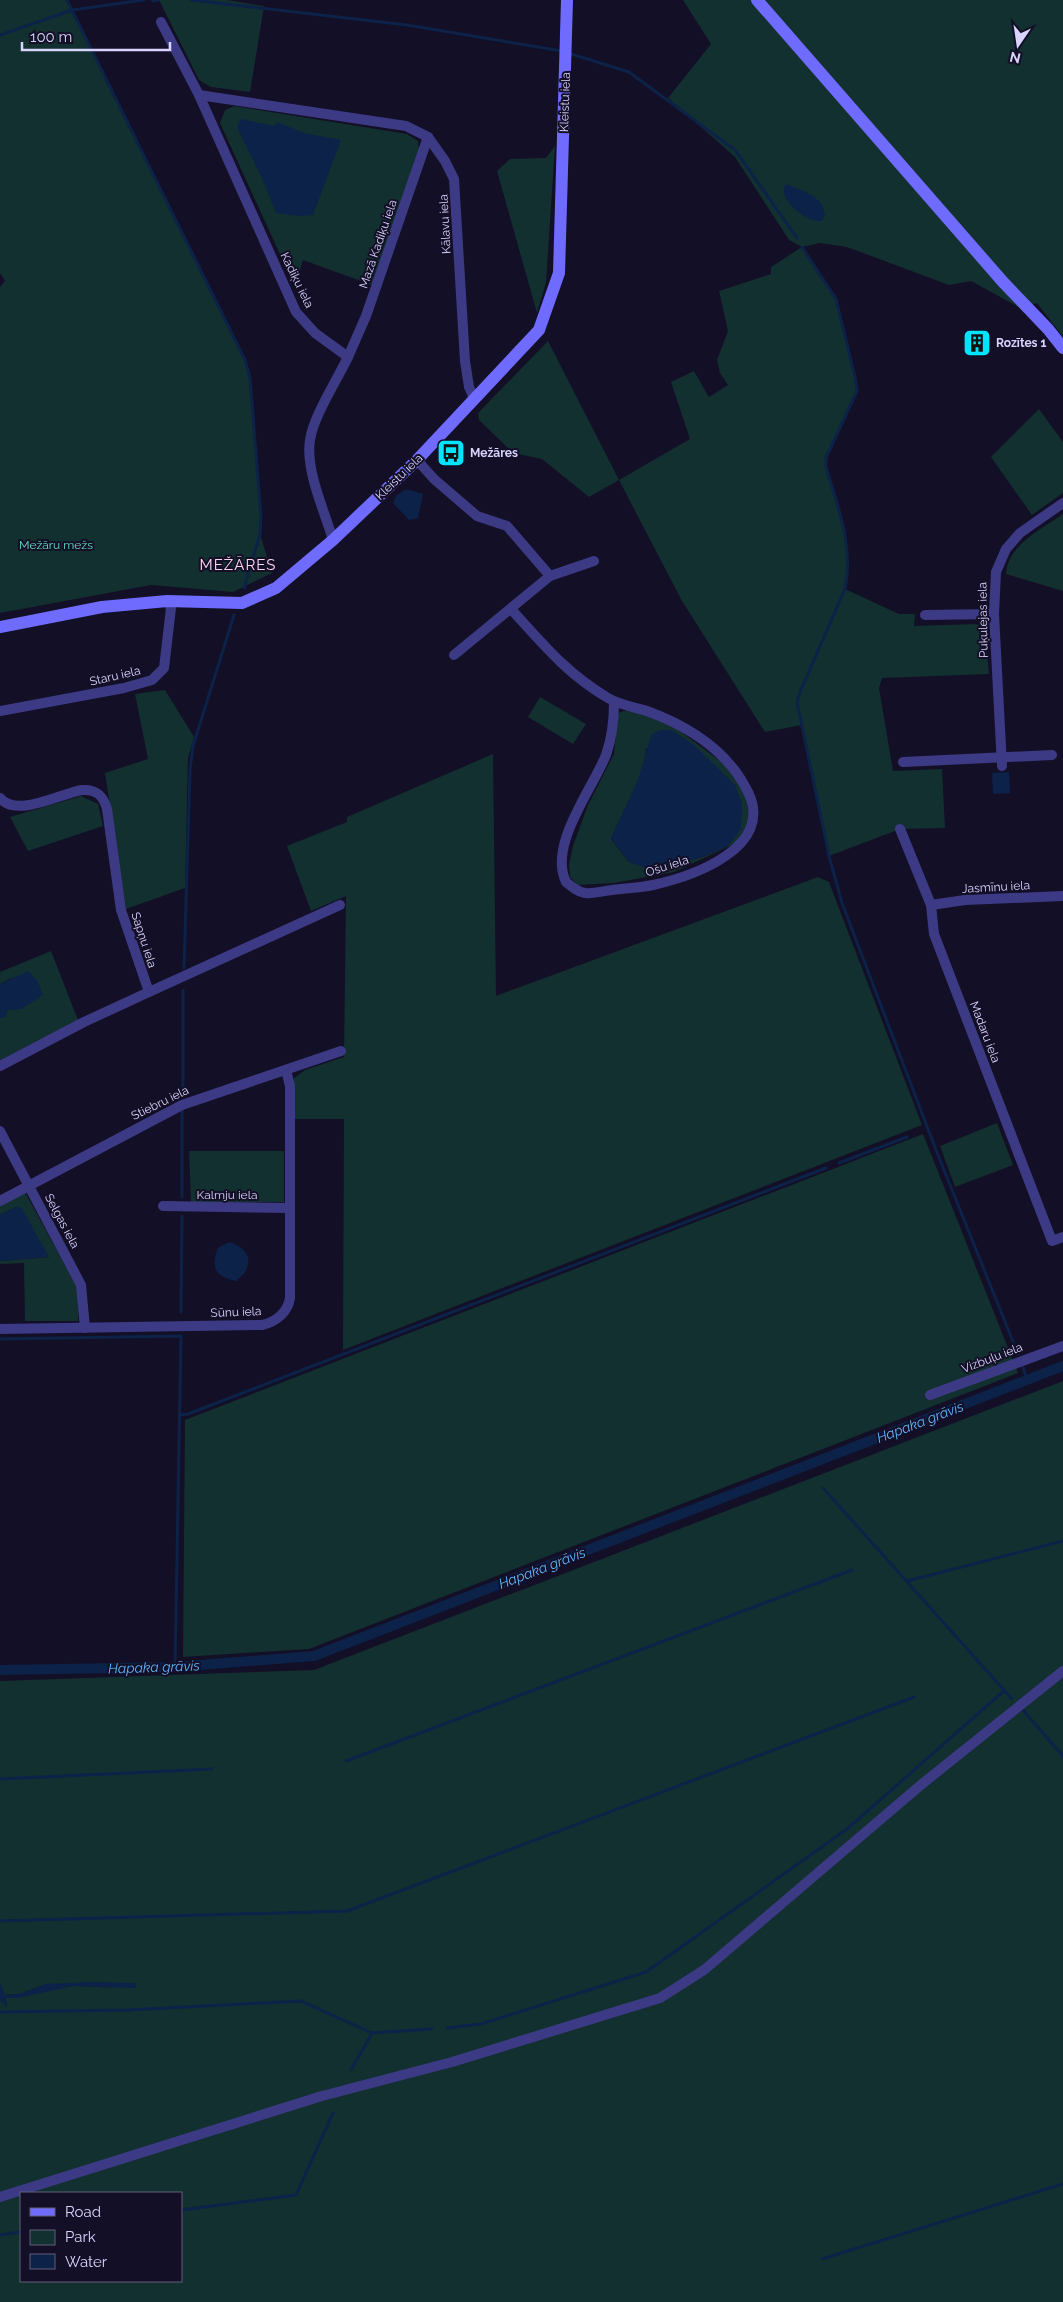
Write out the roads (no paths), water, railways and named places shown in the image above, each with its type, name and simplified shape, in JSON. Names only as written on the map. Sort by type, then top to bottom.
[{"type":"street","name":"Kleistu iela","points":[[0,626],[102,607],[167,601],[242,603],[276,588],[334,540],[417,460],[539,330],[559,273],[567,0]]},
{"type":"street","points":[[757,0],[1063,348]]},
{"type":"street","name":"Kadiķu iela","points":[[161,22],[199,95],[296,312],[315,333],[348,357]]},
{"type":"street","name":"Kālavu iela","points":[[199,95],[406,126],[428,137],[445,161],[454,179],[465,361],[469,386],[474,398]]},
{"type":"street","name":"Mazā Kadiķu iela","points":[[348,357],[366,316],[428,137]]},
{"type":"street","points":[[334,540],[311,468],[309,441],[314,426],[348,357]]},
{"type":"street","points":[[417,460],[434,479],[477,516],[507,526],[550,576]]},
{"type":"street","name":"Puķulejas iela","points":[[1001,761],[994,614],[996,572],[1006,550],[1020,534],[1063,503]]},
{"type":"street","points":[[454,655],[550,576],[594,562]]},
{"type":"street","name":"Staru iela","points":[[0,711],[124,688],[152,680],[164,668],[171,608],[167,601]]},
{"type":"street","name":"Ošu iela","points":[[511,609],[571,674],[614,702],[678,724],[709,744],[729,765],[748,790],[753,805],[754,822],[743,842],[720,860],[683,877],[652,886],[585,893],[566,882],[560,866],[567,834],[608,750],[614,702]]},
{"type":"street","points":[[925,615],[994,614]]},
{"type":"street","points":[[903,762],[1001,761],[1052,755]]},
{"type":"street","name":"Sapņu iela","points":[[0,798],[8,805],[19,807],[82,790],[92,790],[102,797],[107,809],[123,919],[149,992]]},
{"type":"street","name":"Madaru iela","points":[[900,830],[931,906],[934,934],[1052,1241],[1063,1237]]},
{"type":"street","name":"Jasmīnu iela","points":[[931,906],[965,900],[1063,896]]},
{"type":"street","points":[[0,1066],[84,1022],[340,905]]},
{"type":"street","name":"Stiebru iela","points":[[0,1200],[182,1105],[341,1051]]},
{"type":"street","name":"Sūnu iela","points":[[0,1329],[262,1325],[271,1322],[285,1311],[290,1298],[290,1086],[286,1070]]},
{"type":"street","name":"Selgas iela","points":[[0,1131],[81,1285],[85,1328]]},
{"type":"street","name":"Kalmju iela","points":[[163,1206],[290,1208]]},
{"type":"street","name":"Vizbuļu iela","points":[[930,1395],[1063,1346]]},
{"type":"street","points":[[0,2197],[322,2096],[452,2062],[660,1998],[704,1970],[922,1784],[1063,1671]]},
{"type":"water","points":[[241,119],[274,126],[277,122],[304,133],[341,140],[313,215],[299,216],[276,213],[265,185],[237,127]]},
{"type":"water","points":[[786,184],[816,198],[825,216],[821,221],[808,218],[794,208],[785,196]]},
{"type":"water","points":[[406,489],[423,494],[418,518],[409,520],[393,503],[396,496]]},
{"type":"water","points":[[660,730],[671,730],[694,745],[735,785],[742,804],[741,829],[728,846],[705,856],[653,870],[629,862],[611,838],[638,780],[651,735]]},
{"type":"water","points":[[1009,772],[1010,793],[993,794],[992,773]]},
{"type":"water","points":[[28,971],[37,980],[43,995],[21,1009],[8,1010],[5,1017],[0,1018],[0,984]]},
{"type":"water","points":[[16,1207],[22,1208],[49,1257],[0,1261],[0,1215]]},
{"type":"water","points":[[229,1242],[242,1249],[248,1259],[246,1270],[236,1281],[219,1274],[215,1266],[218,1248]]},
{"type":"water","points":[[89,1982],[136,1983],[136,1988],[73,1986],[18,1998],[5,1998],[7,2008],[0,2000],[0,1983],[5,1995],[20,1994],[46,1984]]},
{"type":"waterway","points":[[67,0],[245,360],[250,378],[261,516],[260,534],[244,588]]},
{"type":"waterway","points":[[0,35],[72,10],[144,0]]},
{"type":"waterway","points":[[153,1],[158,0]]},
{"type":"waterway","points":[[191,0],[407,25],[562,51]]},
{"type":"waterway","points":[[568,53],[629,72],[735,150],[797,238]]},
{"type":"waterway","points":[[802,247],[836,299],[857,391],[826,458],[826,467],[840,512],[846,543],[848,558],[845,589],[797,702],[829,856],[842,903],[936,1150],[1018,1354]]},
{"type":"waterway","points":[[184,968],[190,770],[193,746],[234,615]]},
{"type":"waterway","points":[[183,990],[183,1094]]},
{"type":"waterway","points":[[182,1111],[182,1197]]},
{"type":"waterway","points":[[839,1163],[907,1137]]},
{"type":"waterway","points":[[180,1415],[188,1414],[826,1168]]},
{"type":"waterway","points":[[181,1312],[182,1216]]},
{"type":"waterway","points":[[0,1339],[181,1336],[175,1667]]},
{"type":"waterway","name":"Hapaka grāvis","points":[[0,1670],[175,1667],[314,1656],[1063,1366]]},
{"type":"waterway","points":[[1023,1367],[1027,1380]]},
{"type":"waterway","points":[[823,1488],[1012,1699]]},
{"type":"waterway","points":[[907,1581],[1063,1541]]},
{"type":"waterway","points":[[346,1761],[852,1570]]},
{"type":"waterway","points":[[447,2028],[481,2024],[646,1972],[847,1829],[1005,1690]]},
{"type":"waterway","points":[[0,1921],[347,1911],[914,1697]]},
{"type":"waterway","points":[[1021,1708],[1063,1756]]},
{"type":"waterway","points":[[0,1779],[212,1769]]},
{"type":"waterway","points":[[0,2012],[129,2010],[301,2001],[372,2033],[432,2029]]},
{"type":"waterway","points":[[351,2070],[372,2033]]},
{"type":"waterway","points":[[182,2210],[296,2195],[333,2113]]},
{"type":"waterway","points":[[822,2259],[1063,2184]]},
{"type":"waterway","points":[[0,2235],[20,2232]]},
{"type":"place","name":"Rozītes 1","points":[[977,343]]},
{"type":"place","name":"Mežāres","points":[[451,453]]},
{"type":"district","name":"MEŽĀRES","points":[[238,565]]},
{"type":"park label","name":"Mežāru mežs","points":[[56,545]]}]
